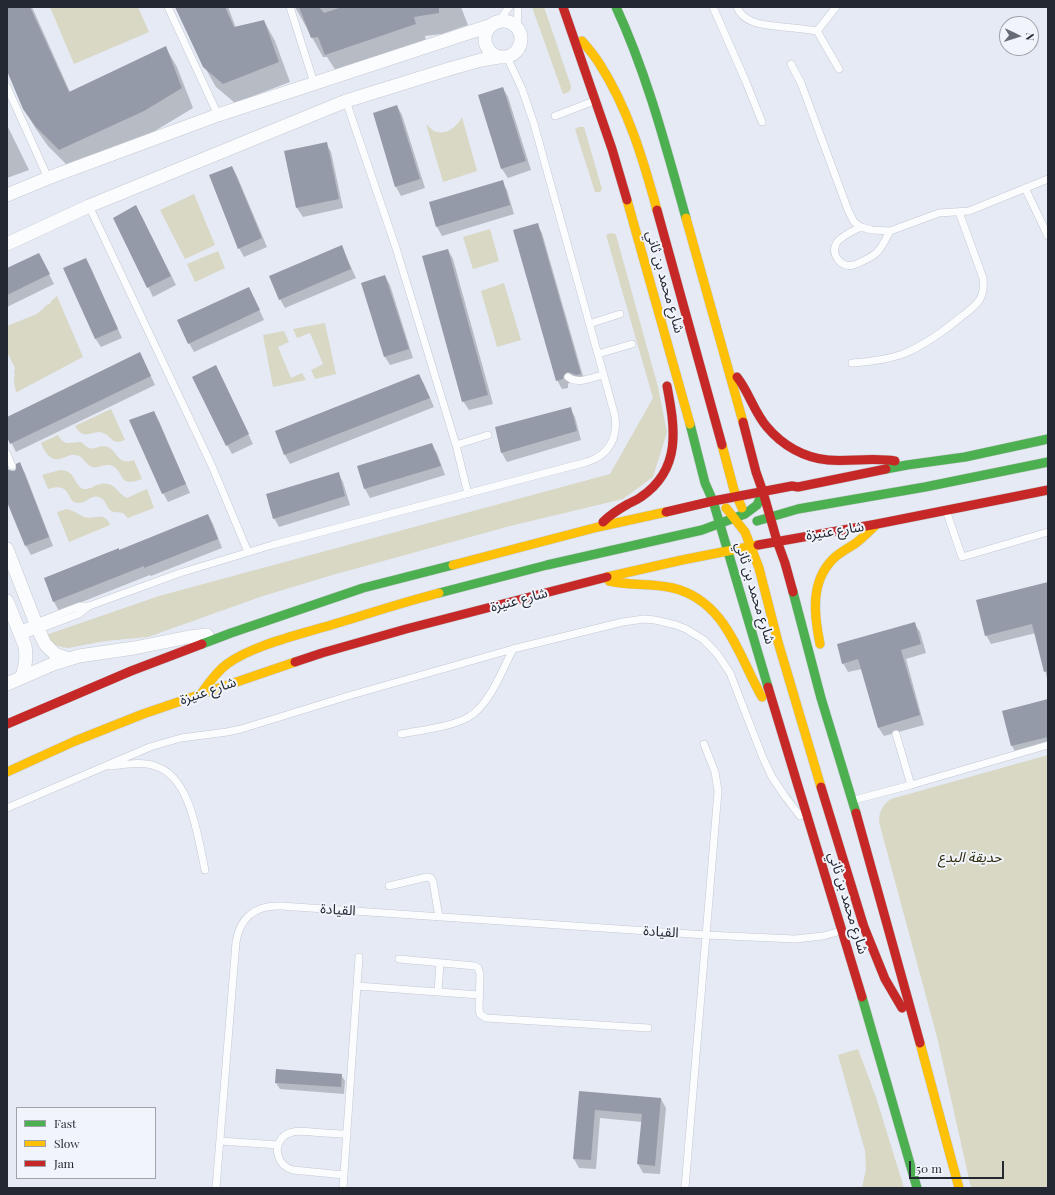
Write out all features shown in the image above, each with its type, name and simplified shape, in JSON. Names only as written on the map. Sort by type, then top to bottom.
[{"type":"main road","name":"شارع محمد بن ثاني","points":[[563,7],[612,148],[656,298],[705,483],[713,502],[727,550],[736,573],[841,931],[870,1023],[917,1188]]},
{"type":"main road","points":[[616,7],[629,35],[669,155],[756,472],[785,563],[821,698],[852,800],[920,1041],[959,1188]]},
{"type":"main road","points":[[573,33],[591,51],[604,71],[619,100],[634,137],[649,181],[730,478],[737,497],[745,514],[756,529],[766,538],[777,541]]},
{"type":"main road","points":[[656,298],[656,325],[661,354]]},
{"type":"main road","points":[[729,371],[743,384],[762,420],[783,443],[795,450],[806,455],[827,460],[871,458],[897,461],[907,465]]},
{"type":"main road","points":[[598,527],[606,519],[648,492],[655,486],[665,471],[670,459],[674,420],[665,376]]},
{"type":"main road","points":[[7,724],[131,671],[231,633],[363,588],[598,527],[792,486],[798,487],[907,465],[965,457],[1048,439]]},
{"type":"main road","points":[[727,550],[730,540],[742,528],[756,529],[770,516],[798,509],[940,484],[1048,462]]},
{"type":"main road","name":"شارع عنيزة","points":[[7,772],[143,714],[322,652],[414,627],[601,578],[727,550],[877,524],[1048,490]]},
{"type":"main road","points":[[201,694],[211,679],[228,663],[250,652],[284,639],[450,590],[547,565],[702,530],[745,514],[757,505],[763,492]]},
{"type":"main road","points":[[713,502],[723,506],[735,518],[751,546],[759,568],[778,642],[823,795],[864,927],[885,979],[920,1041]]},
{"type":"main road","points":[[822,653],[815,618],[815,595],[819,580],[832,560],[877,524]]},
{"type":"main road","points":[[601,578],[624,585],[662,586],[674,588],[703,602],[723,621],[737,645],[753,683],[761,697],[775,709]]},
{"type":"main road","points":[[821,698],[823,673]]},
{"type":"street","points":[[7,195],[48,178],[218,115],[496,23],[503,21],[511,23],[517,28],[521,35],[520,47],[514,54],[454,67],[346,102],[89,206],[7,244]]},
{"type":"street","points":[[496,23],[487,31],[485,43],[489,51],[495,56],[503,57]]},
{"type":"street","points":[[7,548],[45,644],[50,650],[69,659]]},
{"type":"street","points":[[7,601],[25,646],[26,659],[24,672],[21,678]]},
{"type":"street","points":[[7,684],[69,659],[93,653],[231,633]]},
{"type":"lane","points":[[168,7],[218,115]]},
{"type":"lane","points":[[290,7],[314,83]]},
{"type":"lane","points":[[496,23],[509,7]]},
{"type":"lane","points":[[517,28],[518,7]]},
{"type":"lane","points":[[713,7],[762,122]]},
{"type":"lane","points":[[738,7],[739,12],[746,18],[759,24],[817,31]]},
{"type":"lane","points":[[817,31],[836,7]]},
{"type":"lane","points":[[817,31],[839,69]]},
{"type":"lane","points":[[19,633],[37,626],[79,614],[89,606],[180,573],[319,532],[587,462],[604,452],[612,442],[616,429],[616,422],[534,124],[522,89],[503,57]]},
{"type":"lane","points":[[791,64],[801,83],[848,210],[854,222],[861,227],[872,230],[890,231],[939,213],[969,211],[1048,179]]},
{"type":"lane","points":[[7,87],[48,178]]},
{"type":"lane","points":[[555,116],[596,100]]},
{"type":"lane","points":[[346,102],[396,248],[456,445],[468,494]]},
{"type":"lane","points":[[1025,188],[1048,236]]},
{"type":"lane","points":[[89,206],[214,472],[248,552]]},
{"type":"lane","points":[[852,363],[886,359],[918,347],[946,329],[977,304],[983,293],[983,278],[959,212]]},
{"type":"lane","points":[[861,227],[840,239],[836,244],[835,255],[837,260],[841,263],[853,265],[874,255],[879,251],[890,231]]},
{"type":"lane","points":[[589,324],[620,314]]},
{"type":"lane","points":[[598,354],[632,344]]},
{"type":"lane","points":[[568,377],[571,380],[578,381],[603,375]]},
{"type":"lane","points":[[456,445],[488,435]]},
{"type":"lane","points":[[7,454],[12,466]]},
{"type":"lane","points":[[946,511],[962,556],[1048,532]]},
{"type":"lane","points":[[7,808],[165,742],[181,738],[241,729],[348,696],[513,649],[623,622],[650,620],[676,624],[695,634],[711,647],[725,664],[772,777],[796,811],[811,827]]},
{"type":"lane","points":[[401,734],[452,723],[468,717],[476,712],[493,689],[513,649]]},
{"type":"lane","points":[[896,734],[911,785]]},
{"type":"lane","points":[[685,1188],[718,791],[715,772],[704,744]]},
{"type":"lane","points":[[852,800],[911,785],[1048,745]]},
{"type":"lane","points":[[103,767],[140,764],[155,765],[173,776],[182,788],[188,800],[205,870]]},
{"type":"lane","points":[[389,886],[427,877],[431,878],[439,917]]},
{"type":"lane","name":"القيادة","points":[[216,1188],[237,934],[247,917],[257,910],[273,905],[706,935],[795,939],[823,936],[841,931]]},
{"type":"lane","points":[[343,1188],[359,957]]},
{"type":"lane","points":[[398,959],[472,965],[478,968],[480,974],[479,1009],[480,1014],[486,1018],[648,1028]]},
{"type":"lane","points":[[438,992],[440,963]]},
{"type":"lane","points":[[357,986],[479,995]]},
{"type":"lane","points":[[344,1175],[288,1169],[278,1157],[278,1145],[284,1136],[295,1131],[347,1134]]},
{"type":"lane","points":[[220,1140],[278,1145]]},
{"type":"green space","points":[[50,7],[138,7],[149,32],[74,64]]},
{"type":"green space","points":[[532,7],[544,7],[571,86],[569,92],[567,93],[563,94]]},
{"type":"green space","points":[[462,117],[477,171],[443,182],[426,124],[434,131],[443,132],[451,130]]},
{"type":"green space","points":[[584,127],[602,189],[600,192],[595,192],[575,129]]},
{"type":"green space","points":[[194,194],[215,245],[185,259],[160,210]]},
{"type":"green space","points":[[490,229],[499,261],[473,269],[463,237]]},
{"type":"green space","points":[[611,233],[616,235],[658,387],[667,432],[653,477],[623,499],[510,526],[329,576],[260,597],[148,637],[105,641],[68,648],[53,644],[46,635],[159,596],[610,474],[653,398],[606,235]]},
{"type":"green space","points":[[218,251],[225,268],[195,282],[187,264]]},
{"type":"green space","points":[[504,283],[521,340],[497,347],[481,291]]},
{"type":"green space","points":[[57,296],[83,357],[15,393],[15,368],[7,352],[7,326],[37,314]]},
{"type":"green space","points":[[325,323],[336,374],[315,379],[311,370],[323,364],[310,333],[297,338],[293,329]]},
{"type":"green space","points":[[284,331],[289,342],[278,347],[291,378],[302,373],[306,380],[273,387],[263,335]]},
{"type":"green space","points":[[111,409],[125,440],[117,442],[112,440],[106,434],[99,432],[82,434],[75,426]]},
{"type":"green space","points":[[58,435],[65,442],[81,442],[89,448],[105,446],[111,449],[121,460],[134,460],[142,479],[128,482],[122,478],[115,467],[107,465],[92,467],[78,455],[72,455],[59,459],[52,458],[44,450],[41,443]]},
{"type":"green space","points":[[60,470],[72,475],[77,484],[83,489],[104,483],[111,485],[127,498],[147,489],[154,508],[128,518],[123,513],[111,511],[103,499],[96,496],[81,503],[74,502],[68,493],[61,488],[56,487],[48,489],[42,475]]},
{"type":"green space","points":[[66,509],[88,518],[105,518],[110,525],[69,542],[57,512]]},
{"type":"green space","name":"حديقة البدع","points":[[1048,755],[1048,1188],[971,1188],[938,1041],[879,822],[880,815],[883,806],[891,799]]},
{"type":"green space","points":[[858,1049],[876,1097],[904,1188],[862,1188],[866,1169],[865,1151],[838,1055]]},
{"type":"building","points":[[7,7],[30,7],[69,92],[166,46],[182,88],[144,111],[59,150],[35,126],[23,109],[7,71]]},
{"type":"building","points":[[175,7],[225,7],[234,27],[264,20],[279,62],[223,84],[203,67]]},
{"type":"building","points":[[299,7],[319,7],[324,13],[342,7],[439,7],[439,13],[414,17],[416,24],[325,55],[318,37],[311,38]]},
{"type":"building","points":[[503,87],[526,161],[501,169],[478,95]]},
{"type":"building","points":[[397,105],[420,179],[395,187],[373,113]]},
{"type":"building","points":[[327,142],[339,199],[296,208],[284,151]]},
{"type":"building","points":[[232,166],[262,238],[238,249],[209,175]]},
{"type":"building","points":[[503,180],[510,205],[436,227],[429,202]]},
{"type":"building","points":[[136,205],[171,276],[147,288],[113,218]]},
{"type":"building","points":[[538,223],[581,374],[576,375],[568,372],[564,375],[563,379],[556,381],[513,230]]},
{"type":"building","points":[[342,245],[351,269],[279,300],[269,276]]},
{"type":"building","points":[[448,249],[488,395],[462,402],[422,256]]},
{"type":"building","points":[[39,253],[50,274],[7,295],[7,268]]},
{"type":"building","points":[[86,258],[118,329],[95,339],[63,268]]},
{"type":"building","points":[[385,275],[409,349],[384,357],[361,283]]},
{"type":"building","points":[[249,287],[260,310],[188,344],[177,320]]},
{"type":"building","points":[[140,352],[151,376],[10,444],[7,437],[7,417]]},
{"type":"building","points":[[216,365],[249,434],[226,446],[192,377]]},
{"type":"building","points":[[419,374],[430,398],[284,455],[275,431]]},
{"type":"building","points":[[571,407],[577,431],[501,453],[495,427]]},
{"type":"building","points":[[154,411],[186,484],[162,494],[129,420]]},
{"type":"building","points":[[432,443],[441,466],[364,489],[357,466]]},
{"type":"building","points":[[20,462],[49,537],[25,546],[7,502],[7,468],[14,471],[16,469],[16,464]]},
{"type":"building","points":[[339,472],[345,496],[273,519],[266,494]]},
{"type":"building","points":[[208,514],[218,539],[53,602],[44,578]]},
{"type":"building","points":[[1048,582],[1048,671],[1044,672],[1032,624],[985,636],[976,600]]},
{"type":"building","points":[[915,622],[921,644],[901,650],[920,715],[878,728],[858,659],[842,664],[837,644]]},
{"type":"building","points":[[1048,699],[1048,737],[1011,746],[1002,711]]},
{"type":"building","points":[[276,1069],[342,1074],[341,1087],[275,1083]]},
{"type":"building","points":[[579,1091],[661,1098],[655,1166],[637,1164],[642,1114],[595,1110],[591,1160],[573,1159]]},
{"type":"traffic: fast","points":[[616,7],[646,84],[686,218]]},
{"type":"traffic: fast","points":[[690,424],[705,483],[713,501],[768,687]]},
{"type":"traffic: fast","points":[[886,469],[965,457],[1048,439]]},
{"type":"traffic: fast","points":[[757,521],[798,509],[925,487],[1048,462]]},
{"type":"traffic: fast","points":[[439,593],[547,565],[702,530],[745,514],[757,505],[763,492]]},
{"type":"traffic: fast","points":[[202,644],[363,588],[453,565]]},
{"type":"traffic: fast","points":[[793,592],[821,698],[856,813]]},
{"type":"traffic: fast","points":[[862,997],[917,1188]]},
{"type":"traffic: slow","points":[[582,41],[597,60],[609,80],[634,134],[657,210]]},
{"type":"traffic: slow","points":[[627,200],[690,424]]},
{"type":"traffic: slow","points":[[686,218],[743,422]]},
{"type":"traffic: slow","points":[[722,445],[734,490],[742,508]]},
{"type":"traffic: slow","points":[[726,508],[745,532],[759,568],[778,642],[821,787]]},
{"type":"traffic: slow","points":[[453,565],[598,527],[666,512]]},
{"type":"traffic: slow","points":[[820,644],[815,610],[817,588],[820,578],[833,559],[859,541],[877,524]]},
{"type":"traffic: slow","points":[[607,577],[758,545]]},
{"type":"traffic: slow","points":[[609,581],[625,584],[673,588],[691,595],[706,605],[718,617],[728,632],[762,697]]},
{"type":"traffic: slow","points":[[201,694],[223,667],[248,652],[287,638],[439,593]]},
{"type":"traffic: slow","points":[[7,772],[75,741],[143,714],[295,662]]},
{"type":"traffic: slow","points":[[920,1043],[959,1188]]},
{"type":"traffic: jam","points":[[563,7],[612,149],[627,200]]},
{"type":"traffic: jam","points":[[657,210],[722,445]]},
{"type":"traffic: jam","points":[[737,377],[762,421],[773,434],[794,450],[810,457],[828,460],[878,459],[895,461]]},
{"type":"traffic: jam","points":[[603,522],[618,510],[641,497],[654,486],[663,474],[669,461],[673,432],[667,386]]},
{"type":"traffic: jam","points":[[743,422],[756,472],[793,592]]},
{"type":"traffic: jam","points":[[666,512],[713,501],[792,486],[798,487],[886,469]]},
{"type":"traffic: jam","points":[[758,545],[877,524],[1048,490]]},
{"type":"traffic: jam","points":[[295,662],[406,629],[607,577]]},
{"type":"traffic: jam","points":[[7,724],[131,671],[202,644]]},
{"type":"traffic: jam","points":[[768,687],[862,997]]},
{"type":"traffic: jam","points":[[821,787],[864,927],[885,979],[902,1008]]},
{"type":"traffic: jam","points":[[856,813],[920,1043]]}]
